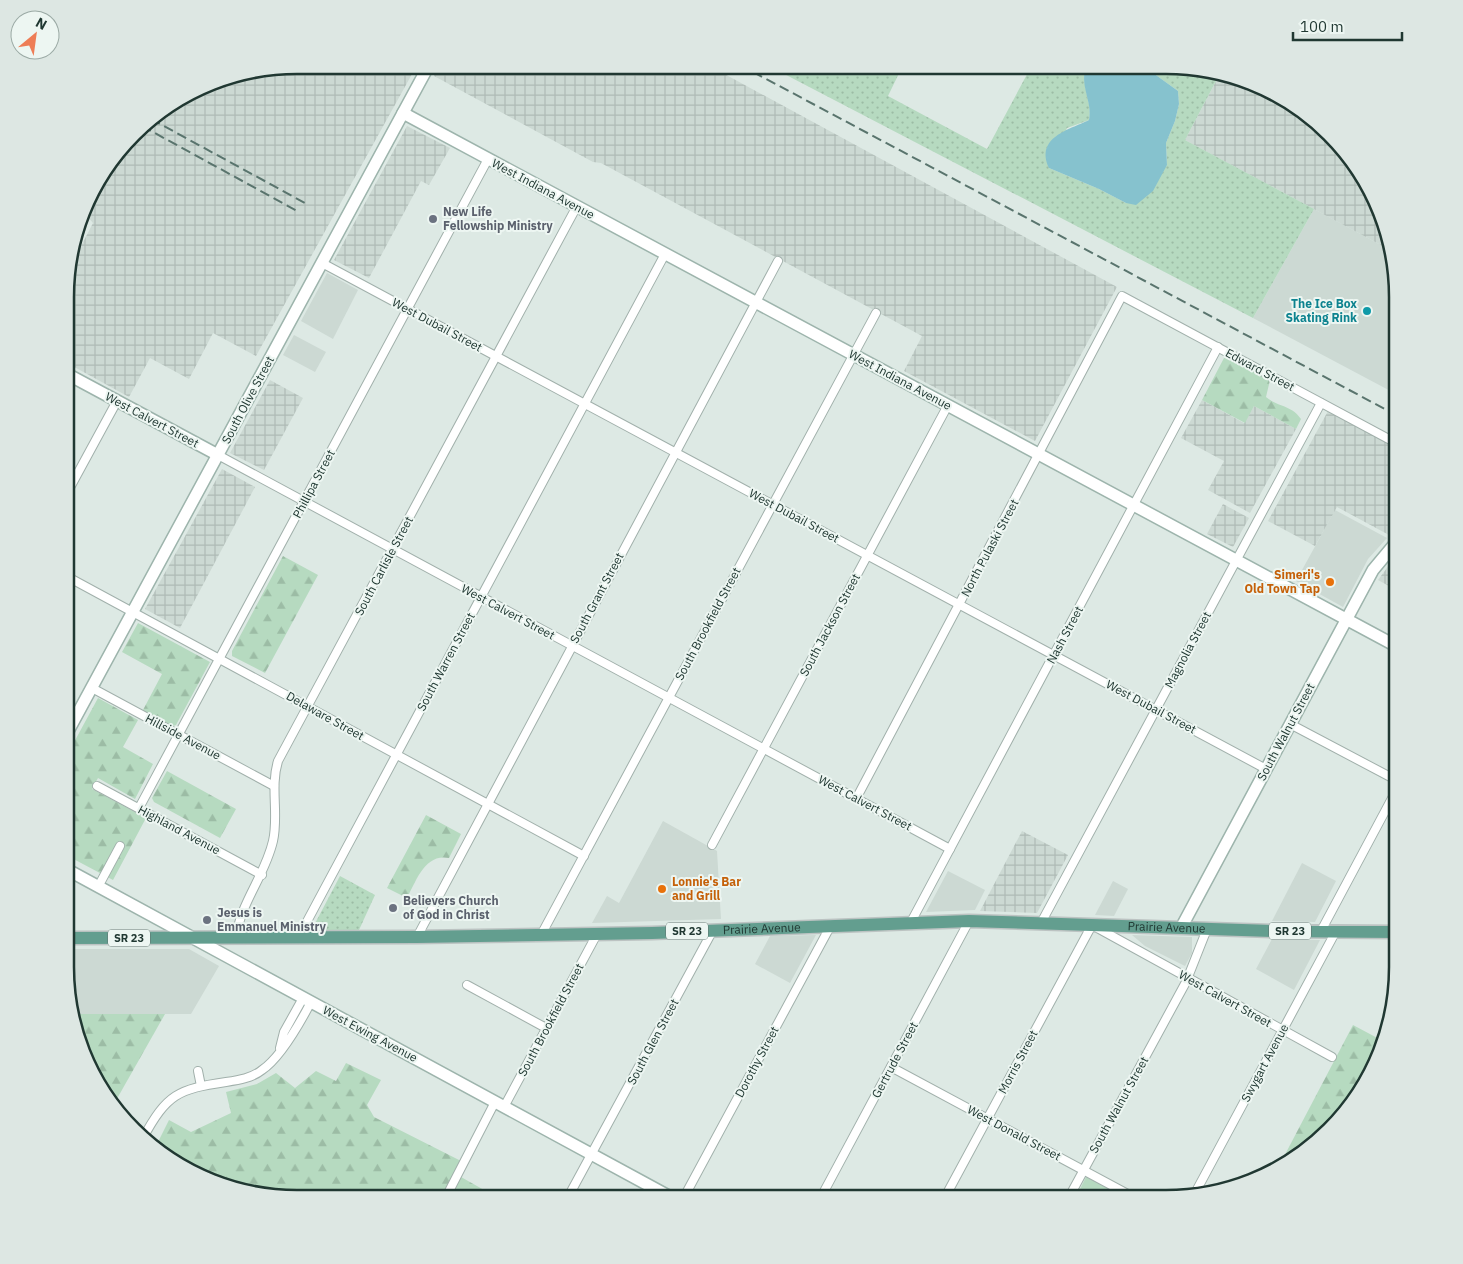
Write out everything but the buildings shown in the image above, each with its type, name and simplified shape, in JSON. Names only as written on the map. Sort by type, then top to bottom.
[{"type":"main road","name":"Prairie Avenue","points":[[74,938],[417,938],[597,934],[969,921],[1207,929],[1389,932]]},
{"type":"street","name":"South Olive Street","points":[[74,721],[424,74]]},
{"type":"street","name":"West Indiana Avenue","points":[[403,113],[1389,641]]},
{"type":"street","name":"Phillipa Street","points":[[139,808],[488,159]]},
{"type":"street","name":"South Carlisle Street","points":[[236,938],[238,922],[262,875],[275,831],[274,786],[278,761],[576,206]]},
{"type":"street","name":"South Warren Street","points":[[301,938],[303,930],[396,755],[665,254]]},
{"type":"street","name":"South Grant Street","points":[[417,938],[778,260]]},
{"type":"street","name":"West Dubail Street","points":[[322,263],[1266,769]]},
{"type":"street","name":"Edward Street","points":[[1122,296],[1389,439]]},
{"type":"street","name":"North Pulaski Street","points":[[856,799],[1122,296]]},
{"type":"street","name":"South Brookfield Street","points":[[542,935],[876,314]]},
{"type":"street","name":"Nash Street","points":[[911,922],[1218,347]]},
{"type":"street","name":"West Calvert Street","points":[[74,378],[950,849]]},
{"type":"street","points":[[74,479],[117,401]]},
{"type":"street","name":"Magnolia Street","points":[[1042,923],[1321,403]]},
{"type":"street","name":"South Jackson Street","points":[[712,846],[948,405]]},
{"type":"street","name":"South Walnut Street","points":[[1181,928],[1373,570],[1389,551]]},
{"type":"street","name":"Delaware Street","points":[[74,580],[396,755],[488,802],[584,856]]},
{"type":"street","name":"Hillside Avenue","points":[[92,688],[274,786]]},
{"type":"street","points":[[1290,724],[1389,776]]},
{"type":"street","name":"Highland Avenue","points":[[97,786],[262,875]]},
{"type":"street","points":[[1320,931],[1389,804]]},
{"type":"street","points":[[98,887],[120,846]]},
{"type":"street","name":"West Ewing Avenue","points":[[74,874],[658,1190]]},
{"type":"street","name":"Gertrude Street","points":[[825,1190],[969,921]]},
{"type":"street","name":"Dorothy Street","points":[[688,1190],[831,925]]},
{"type":"street","name":"West Calvert Street","points":[[1092,925],[1332,1057]]},
{"type":"street","name":"Morris Street","points":[[949,1190],[1092,925]]},
{"type":"street","name":"South Walnut Street","points":[[1073,1190],[1187,978],[1207,929]]},
{"type":"street","name":"South Glen Street","points":[[572,1190],[713,930]]},
{"type":"street","name":"Swygart Avenue","points":[[1199,1188],[1336,931]]},
{"type":"street","name":"South Brookfield Street","points":[[449,1190],[546,1028],[597,934]]},
{"type":"street","points":[[467,985],[546,1028]]},
{"type":"street","points":[[146,1132],[165,1103],[182,1092],[201,1086],[243,1079],[256,1074],[273,1060],[293,1035],[307,1000]]},
{"type":"street","name":"West Donald Street","points":[[891,1067],[1122,1190]]},
{"type":"street","points":[[198,1071],[201,1086]]},
{"type":"shaded area","points":[[282,74],[412,74],[256,356],[213,333],[189,379],[150,358],[129,397],[74,367],[74,282],[78,251],[93,223],[89,218],[97,198],[111,173],[129,150],[161,120],[198,97],[239,81]]},
{"type":"shaded area","points":[[435,74],[725,74],[1117,287],[1035,441],[904,371],[922,336],[601,163],[593,162],[434,76]]},
{"type":"shaded area","points":[[1210,78],[1224,81],[1265,97],[1290,111],[1324,139],[1343,161],[1359,185],[1372,212],[1384,247],[1185,140],[1216,81]]},
{"type":"shaded area","points":[[407,126],[450,148],[429,185],[421,181],[369,278],[334,260]]},
{"type":"shaded area","points":[[1314,209],[1384,247],[1389,282],[1389,390],[1253,318]]},
{"type":"shaded area","points":[[327,273],[358,290],[333,339],[301,321]]},
{"type":"shaded area","points":[[294,335],[326,352],[315,372],[283,355]]},
{"type":"shaded area","points":[[270,380],[303,398],[264,470],[230,453]]},
{"type":"shaded area","points":[[1202,400],[1244,423],[1254,406],[1296,429],[1250,513],[1208,490],[1224,461],[1181,438]]},
{"type":"shaded area","points":[[1328,411],[1389,443],[1389,535],[1337,507],[1315,546],[1268,521]]},
{"type":"shaded area","points":[[222,469],[255,487],[180,628],[145,609]]},
{"type":"shaded area","points":[[1223,504],[1249,518],[1233,547],[1207,534]]},
{"type":"shaded area","points":[[1335,510],[1387,538],[1368,559],[1343,607],[1296,581]]},
{"type":"shaded area","points":[[1389,565],[1389,586],[1378,580]]},
{"type":"shaded area","points":[[663,821],[717,851],[721,919],[592,923],[607,896],[619,903]]},
{"type":"shaded area","points":[[1022,831],[1068,855],[1037,913],[980,911]]},
{"type":"shaded area","points":[[1302,863],[1336,881],[1315,922],[1272,921]]},
{"type":"shaded area","points":[[948,871],[985,890],[975,910],[926,912]]},
{"type":"shaded area","points":[[1113,881],[1128,889],[1114,916],[1095,915]]},
{"type":"shaded area","points":[[816,935],[790,983],[755,964],[770,936]]},
{"type":"shaded area","points":[[1132,935],[1192,937],[1192,953],[1185,966],[1145,946]]},
{"type":"shaded area","points":[[1272,939],[1320,940],[1294,990],[1256,969]]},
{"type":"shaded area","points":[[74,949],[189,949],[219,966],[191,1014],[79,1014],[74,982]]},
{"type":"green space","points":[[784,74],[899,74],[888,96],[987,149],[1027,74],[1085,74],[1090,113],[1089,120],[1067,128],[1049,168],[1099,189],[1126,203],[1167,165],[1166,143],[1175,121],[1179,104],[1178,91],[1154,74],[1181,74],[1210,78],[1216,81],[1185,140],[1314,209],[1253,318]]},
{"type":"green space","points":[[1228,357],[1270,380],[1266,397],[1297,414],[1301,419],[1296,429],[1254,406],[1245,423],[1202,400],[1224,358]]},
{"type":"green space","points":[[283,556],[318,575],[265,673],[232,656],[232,651]]},
{"type":"green space","points":[[138,623],[210,662],[176,725],[173,726],[143,710],[162,674],[122,652]]},
{"type":"green space","points":[[98,698],[138,720],[123,747],[153,764],[135,799],[98,778],[92,789],[146,818],[113,880],[74,859],[74,742]]},
{"type":"green space","points":[[167,771],[236,809],[220,838],[154,802],[152,798]]},
{"type":"green space","points":[[426,815],[461,834],[449,858],[434,860],[422,870],[407,898],[387,888]]},
{"type":"green space","points":[[340,876],[375,895],[358,932],[310,933]]},
{"type":"green space","points":[[79,1014],[165,1014],[117,1099],[97,1066]]},
{"type":"green space","points":[[1353,1025],[1377,1038],[1366,1066],[1343,1103],[1313,1135],[1284,1157]]},
{"type":"green space","points":[[346,1063],[381,1080],[367,1105],[374,1117],[461,1161],[445,1190],[282,1190],[253,1186],[239,1183],[198,1167],[173,1153],[158,1142],[169,1120],[191,1132],[231,1113],[226,1092],[257,1084],[276,1073],[295,1088],[316,1071],[336,1081]]},
{"type":"green space","points":[[461,1177],[484,1190],[454,1190]]},
{"type":"green space","points":[[1086,1177],[1110,1190],[1080,1190]]},
{"type":"water","points":[[1085,74],[1154,74],[1178,91],[1179,104],[1175,121],[1166,143],[1167,165],[1153,191],[1136,205],[1126,203],[1099,189],[1049,168],[1046,157],[1050,142],[1064,131],[1089,120],[1090,113]]},
{"type":"railway","points":[[757,74],[1389,411]]},
{"type":"railway","points":[[158,123],[305,203]]},
{"type":"railway","points":[[149,130],[299,212]]},
{"type":"place","name":"New Life Fellowship Ministry","points":[[433,219]]},
{"type":"place","name":"The Ice Box Skating Rink","points":[[1367,311]]},
{"type":"place","name":"Simeri's Old Town Tap","points":[[1330,582]]},
{"type":"place","name":"Lonnie's Bar and Grill","points":[[662,889]]},
{"type":"place","name":"Believers Church of God in Christ","points":[[393,908]]},
{"type":"place","name":"Jesus is Emmanuel Ministry","points":[[207,920]]}]
